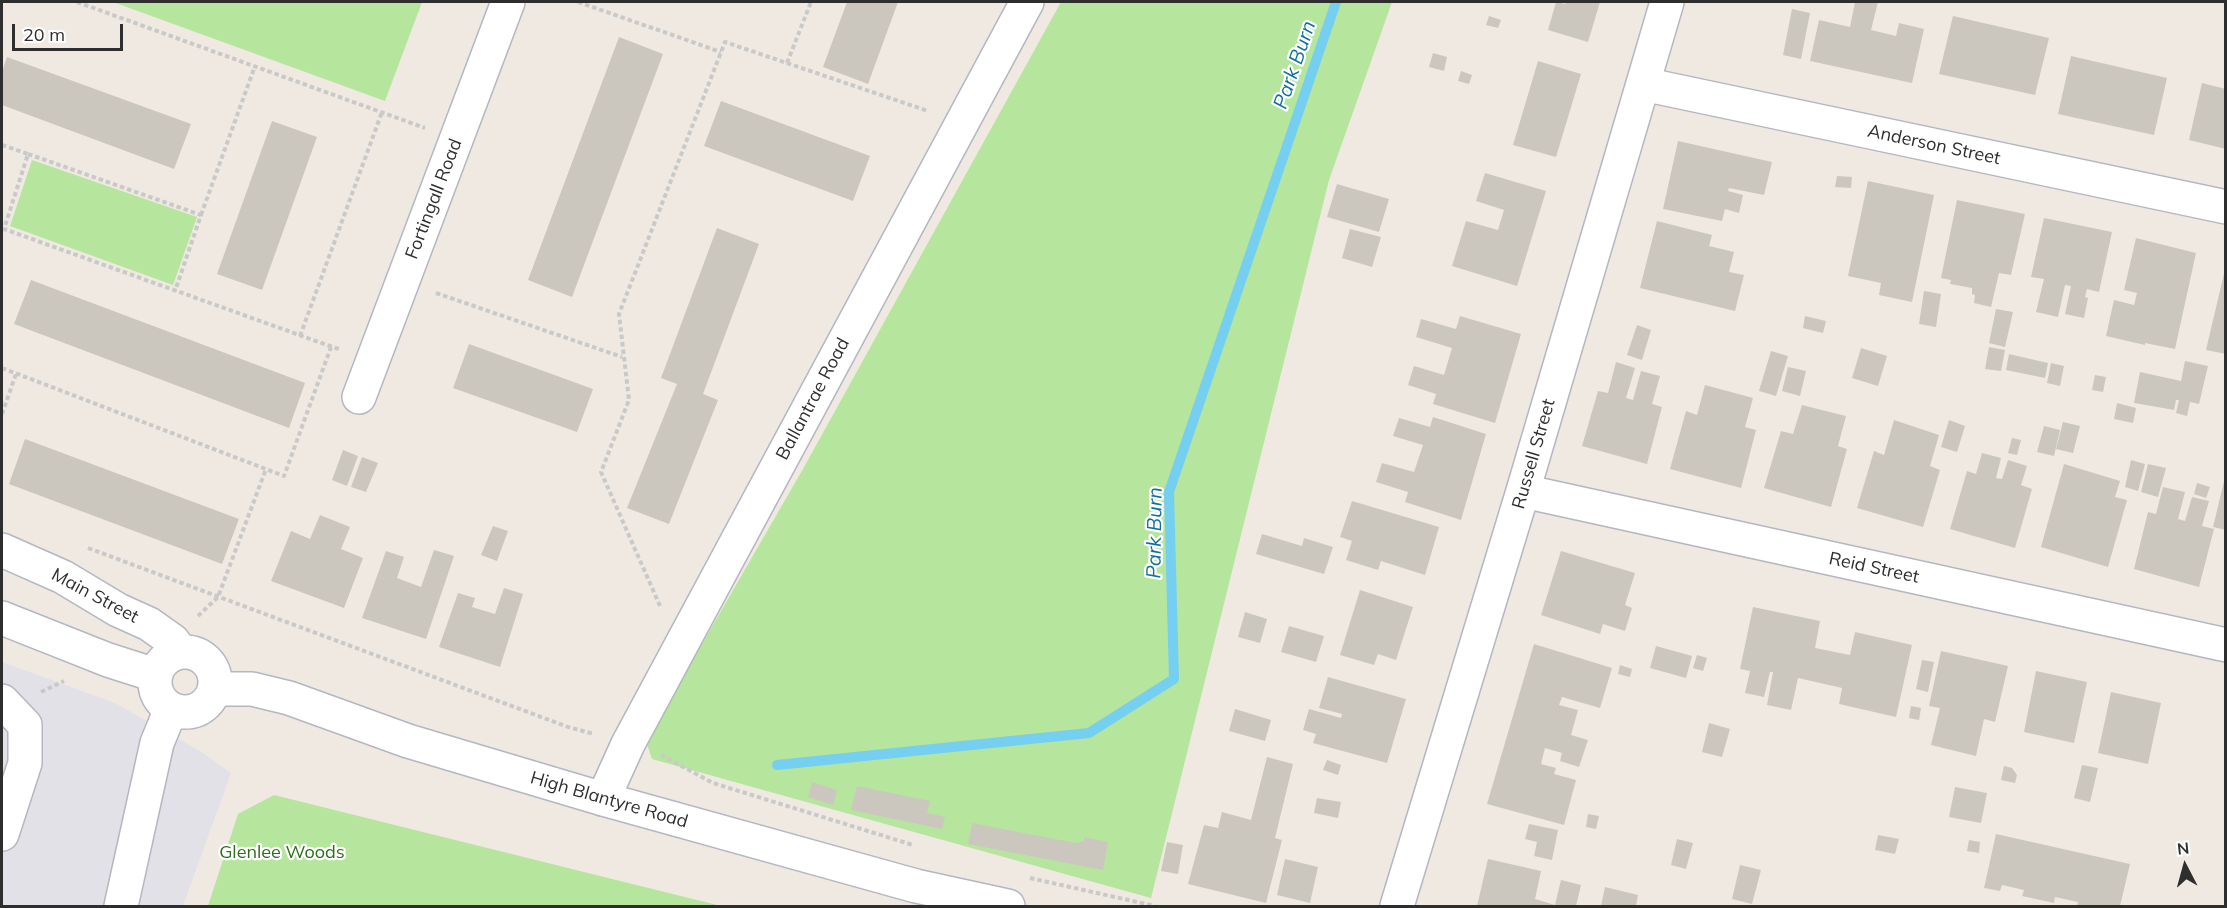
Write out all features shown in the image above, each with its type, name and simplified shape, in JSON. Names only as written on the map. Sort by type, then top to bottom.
[{"type":"street","name":"Fortingall Road","points":[[359,397],[508,2]]},
{"type":"street","name":"Ballantrae Road","points":[[603,799],[628,744],[678,648],[1027,2]]},
{"type":"street","name":"Russell Street","points":[[1397,906],[1523,491],[1667,2]]},
{"type":"street","name":"Anderson Street","points":[[1643,84],[2226,207]]},
{"type":"street","name":"Reid Street","points":[[1523,491],[2226,645]]},
{"type":"street","name":"Main Street","points":[[2,550],[63,577],[118,610],[150,624],[173,641],[181,652]]},
{"type":"street","points":[[2,618],[155,675]]},
{"type":"street","points":[[181,652],[200,655],[208,662],[216,680],[205,705],[189,712],[171,709],[157,694],[155,675],[165,659],[181,652]]},
{"type":"street","name":"High Blantyre Road","points":[[214,689],[252,689],[289,698],[408,741],[603,799],[916,886],[1008,906]]},
{"type":"street","points":[[2,834],[25,763],[25,725],[5,704]]},
{"type":"street","points":[[121,906],[157,743],[171,709]]},
{"type":"path","points":[[77,2],[456,139]]},
{"type":"path","points":[[578,2],[721,52]]},
{"type":"path","points":[[787,63],[811,2]]},
{"type":"path","points":[[678,648],[601,472],[629,400],[622,357],[619,314],[725,42],[962,123]]},
{"type":"path","points":[[175,291],[255,66]]},
{"type":"path","points":[[300,336],[382,112]]},
{"type":"path","points":[[2,145],[201,214]]},
{"type":"path","points":[[28,154],[3,231],[373,362]]},
{"type":"path","points":[[403,282],[622,357]]},
{"type":"path","points":[[2,368],[284,476],[331,347]]},
{"type":"path","points":[[2,414],[16,374]]},
{"type":"path","points":[[218,597],[266,469]]},
{"type":"path","points":[[86,547],[568,727],[668,757],[713,783],[924,849]]},
{"type":"path","points":[[5,704],[100,656]]},
{"type":"path","points":[[1019,875],[1155,906]]},
{"type":"shaded area","points":[[2,662],[115,703],[200,751],[231,773],[183,906],[2,906]]},
{"type":"green space","points":[[113,2],[422,2],[385,101]]},
{"type":"green space","points":[[1061,2],[1392,2],[1329,180],[1151,898],[652,759],[646,741],[803,469]]},
{"type":"green space","points":[[32,160],[197,217],[173,285],[10,226]]},
{"type":"green space","name":"Glenlee Woods","points":[[274,795],[721,906],[208,906],[238,814]]},
{"type":"building","points":[[847,2],[898,2],[868,84],[823,67]]},
{"type":"building","points":[[1556,2],[1565,4],[1566,2],[1600,2],[1588,42],[1548,30]]},
{"type":"building","points":[[1855,2],[1878,2],[1871,30],[1896,36],[1899,23],[1924,29],[1912,83],[1810,61],[1819,20],[1850,27]]},
{"type":"building","points":[[1792,9],[1810,13],[1801,59],[1783,55]]},
{"type":"building","points":[[1489,16],[1501,20],[1498,28],[1486,25]]},
{"type":"building","points":[[1953,16],[2049,38],[2035,95],[1939,74]]},
{"type":"building","points":[[619,37],[663,54],[572,297],[528,280]]},
{"type":"building","points":[[1433,53],[1447,57],[1444,71],[1429,67]]},
{"type":"building","points":[[2071,56],[2167,78],[2154,135],[2058,114]]},
{"type":"building","points":[[7,57],[191,124],[174,169],[2,105],[2,72]]},
{"type":"building","points":[[1538,61],[1581,74],[1556,157],[1513,145]]},
{"type":"building","points":[[1461,71],[1472,75],[1469,84],[1458,81]]},
{"type":"building","points":[[2202,83],[2226,89],[2226,149],[2189,140]]},
{"type":"building","points":[[721,101],[870,156],[853,201],[704,146]]},
{"type":"building","points":[[272,121],[317,137],[262,290],[217,274]]},
{"type":"building","points":[[1678,141],[1772,162],[1764,195],[1729,188],[1728,191],[1743,195],[1739,213],[1725,209],[1722,221],[1663,209]]},
{"type":"building","points":[[1485,173],[1546,191],[1517,286],[1452,266],[1466,221],[1498,230],[1504,210],[1476,201]]},
{"type":"building","points":[[1837,176],[1852,177],[1851,188],[1835,187]]},
{"type":"building","points":[[1868,181],[1934,195],[1912,302],[1879,295],[1881,283],[1848,276]]},
{"type":"building","points":[[1337,184],[1389,199],[1379,232],[1327,217]]},
{"type":"building","points":[[1957,200],[2025,214],[2011,275],[1999,273],[1991,307],[1974,303],[1975,295],[1972,294],[1972,288],[1950,284],[1951,280],[1941,278]]},
{"type":"building","points":[[2044,218],[2112,232],[2099,292],[2087,289],[2085,297],[2088,298],[2084,318],[2065,314],[2071,286],[2065,285],[2058,317],[2036,312],[2044,279],[2031,277]]},
{"type":"building","points":[[1657,221],[1712,235],[1709,246],[1734,252],[1729,272],[1744,275],[1735,311],[1640,288]]},
{"type":"building","points":[[717,228],[759,244],[703,394],[718,400],[669,524],[627,508],[677,384],[661,378]]},
{"type":"building","points":[[1350,229],[1381,237],[1372,267],[1342,258]]},
{"type":"building","points":[[2136,238],[2196,253],[2175,349],[2106,336],[2114,300],[2134,305],[2137,293],[2124,290]]},
{"type":"building","points":[[2226,265],[2226,354],[2206,350]]},
{"type":"building","points":[[31,280],[305,383],[289,428],[14,324]]},
{"type":"building","points":[[1924,291],[1941,294],[1936,327],[1919,324]]},
{"type":"building","points":[[1996,309],[2013,312],[2005,347],[1989,343]]},
{"type":"building","points":[[1460,316],[1521,334],[1495,423],[1433,404],[1436,394],[1408,385],[1414,366],[1444,375],[1452,348],[1416,337],[1421,319],[1456,329]]},
{"type":"building","points":[[1805,316],[1826,321],[1823,333],[1803,328]]},
{"type":"building","points":[[1637,325],[1651,330],[1642,360],[1627,355]]},
{"type":"building","points":[[469,344],[593,389],[577,432],[453,388]]},
{"type":"building","points":[[1989,347],[2005,350],[2001,371],[1985,369]]},
{"type":"building","points":[[1861,348],[1887,356],[1878,386],[1852,378]]},
{"type":"building","points":[[1771,351],[1788,356],[1776,396],[1759,391]]},
{"type":"building","points":[[2009,354],[2048,363],[2045,378],[2006,370]]},
{"type":"building","points":[[2185,361],[2208,366],[2199,404],[2190,402],[2187,416],[2176,413],[2179,400],[2176,400],[2174,410],[2134,403],[2140,372],[2181,381]]},
{"type":"building","points":[[1616,362],[1635,368],[1626,398],[1633,400],[1641,371],[1660,376],[1652,404],[1662,407],[1647,464],[1582,446],[1598,391],[1608,393]]},
{"type":"building","points":[[2051,363],[2064,366],[2060,386],[2047,383]]},
{"type":"building","points":[[1788,367],[1806,371],[1800,396],[1782,391]]},
{"type":"building","points":[[2095,375],[2106,377],[2103,392],[2092,390]]},
{"type":"building","points":[[1705,385],[1753,398],[1745,427],[1756,430],[1741,488],[1670,469],[1686,411],[1697,415]]},
{"type":"building","points":[[2117,403],[2136,408],[2133,423],[2114,419]]},
{"type":"building","points":[[1802,405],[1846,416],[1838,446],[1847,449],[1831,507],[1764,488],[1781,431],[1793,434]]},
{"type":"building","points":[[1433,417],[1486,434],[1461,520],[1405,502],[1408,492],[1376,482],[1382,463],[1414,472],[1423,445],[1393,436],[1399,418],[1430,427]]},
{"type":"building","points":[[1894,420],[1939,435],[1930,466],[1940,470],[1923,527],[1857,508],[1874,451],[1884,455]]},
{"type":"building","points":[[1949,420],[1965,426],[1957,452],[1941,447]]},
{"type":"building","points":[[2063,422],[2080,426],[2073,453],[2056,449]]},
{"type":"building","points":[[2044,426],[2060,430],[2054,456],[2037,452]]},
{"type":"building","points":[[2012,438],[2021,440],[2017,455],[2008,453]]},
{"type":"building","points":[[25,439],[239,519],[222,564],[9,484]]},
{"type":"building","points":[[343,450],[358,456],[347,486],[332,480]]},
{"type":"building","points":[[1982,453],[2001,458],[1996,478],[2002,479],[2008,460],[2027,466],[2021,485],[2032,489],[2015,548],[1950,529],[1967,471],[1976,474]]},
{"type":"building","points":[[362,457],[378,463],[366,492],[351,487]]},
{"type":"building","points":[[2131,460],[2145,464],[2138,491],[2125,487]]},
{"type":"building","points":[[2064,464],[2120,481],[2115,497],[2127,500],[2108,567],[2041,547]]},
{"type":"building","points":[[2148,464],[2166,468],[2158,497],[2141,492]]},
{"type":"building","points":[[2226,478],[2226,530],[2213,527]]},
{"type":"building","points":[[2197,483],[2210,487],[2206,498],[2194,494]]},
{"type":"building","points":[[2163,487],[2185,492],[2178,519],[2185,521],[2192,497],[2209,501],[2202,526],[2214,529],[2199,587],[2134,569],[2148,512],[2156,514]]},
{"type":"building","points":[[1352,501],[1439,527],[1425,575],[1381,561],[1378,570],[1346,560],[1352,541],[1340,537]]},
{"type":"building","points":[[320,515],[350,527],[341,549],[363,558],[344,608],[271,581],[291,531],[310,539]]},
{"type":"building","points":[[493,526],[508,531],[497,561],[481,555]]},
{"type":"building","points":[[1262,534],[1302,546],[1304,538],[1333,547],[1324,574],[1256,554]]},
{"type":"building","points":[[434,550],[454,556],[426,639],[362,618],[386,551],[404,557],[397,578],[421,587]]},
{"type":"building","points":[[1561,551],[1635,573],[1625,605],[1632,608],[1625,631],[1603,624],[1600,634],[1541,615]]},
{"type":"building","points":[[504,588],[523,594],[500,667],[439,647],[458,593],[475,598],[472,607],[495,614]]},
{"type":"building","points":[[1360,590],[1413,607],[1396,660],[1378,654],[1374,665],[1340,655]]},
{"type":"building","points":[[1753,607],[1820,621],[1815,648],[1850,655],[1855,632],[1912,645],[1896,717],[1839,704],[1842,688],[1798,678],[1791,710],[1767,705],[1773,672],[1770,672],[1764,697],[1745,693],[1750,671],[1740,669]]},
{"type":"building","points":[[1245,612],[1267,619],[1260,643],[1238,637]]},
{"type":"building","points":[[1289,626],[1324,636],[1316,662],[1281,652]]},
{"type":"building","points":[[1534,644],[1612,668],[1600,708],[1562,697],[1559,705],[1578,710],[1571,735],[1588,740],[1579,767],[1560,761],[1562,753],[1545,748],[1541,764],[1556,768],[1554,774],[1576,780],[1564,825],[1487,804]]},
{"type":"building","points":[[1656,646],[1692,656],[1686,678],[1650,668]]},
{"type":"building","points":[[1941,651],[2008,666],[1995,722],[1984,719],[1976,756],[1931,745],[1940,708],[1929,706]]},
{"type":"building","points":[[1697,655],[1707,658],[1703,671],[1693,668]]},
{"type":"building","points":[[1922,660],[1934,662],[1928,692],[1916,689]]},
{"type":"building","points":[[1620,665],[1632,669],[1630,677],[1618,674]]},
{"type":"building","points":[[2036,671],[2087,682],[2074,743],[2024,732]]},
{"type":"building","points":[[1328,677],[1406,699],[1387,763],[1313,743],[1316,734],[1303,730],[1309,709],[1341,718],[1342,714],[1319,708]]},
{"type":"building","points":[[2111,692],[2161,703],[2148,764],[2098,753]]},
{"type":"building","points":[[1911,706],[1921,708],[1919,720],[1909,718]]},
{"type":"building","points":[[1235,709],[1271,720],[1265,741],[1229,731]]},
{"type":"building","points":[[1709,723],[1730,729],[1722,757],[1702,752]]},
{"type":"building","points":[[1267,757],[1293,764],[1275,838],[1282,840],[1266,903],[1188,884],[1204,825],[1218,828],[1222,812],[1251,820]]},
{"type":"building","points":[[1327,760],[1341,765],[1338,775],[1323,770]]},
{"type":"building","points":[[2082,765],[2098,768],[2090,802],[2074,798]]},
{"type":"building","points":[[2004,766],[2012,768],[2017,775],[2015,783],[2001,780]]},
{"type":"building","points":[[812,782],[837,790],[833,805],[808,797]]},
{"type":"building","points":[[857,786],[930,801],[927,813],[945,817],[942,829],[851,810]]},
{"type":"building","points":[[1955,787],[1987,793],[1981,823],[1949,817]]},
{"type":"building","points":[[1317,798],[1341,802],[1338,818],[1314,813]]},
{"type":"building","points":[[1588,814],[1599,816],[1596,829],[1586,827]]},
{"type":"building","points":[[972,823],[1076,843],[1084,841],[1084,837],[1108,842],[1103,870],[968,844]]},
{"type":"building","points":[[1529,824],[1558,830],[1552,860],[1534,856],[1537,842],[1525,839]]},
{"type":"building","points":[[1996,834],[2130,864],[2120,906],[2077,906],[2078,902],[2055,897],[2054,903],[2022,896],[2024,890],[2002,885],[2000,891],[1984,888]]},
{"type":"building","points":[[1878,835],[1899,839],[1895,854],[1875,850]]},
{"type":"building","points":[[1677,839],[1693,843],[1686,869],[1671,865]]},
{"type":"building","points":[[1969,840],[1980,842],[1979,853],[1967,851]]},
{"type":"building","points":[[1167,842],[1183,845],[1178,874],[1161,871]]},
{"type":"building","points":[[1285,859],[1318,867],[1310,903],[1277,895]]},
{"type":"building","points":[[1488,859],[1541,871],[1535,899],[1555,905],[1561,880],[1581,885],[1576,906],[1477,906]]},
{"type":"building","points":[[1740,865],[1761,870],[1752,904],[1732,899]]},
{"type":"building","points":[[1605,887],[1638,895],[1636,906],[1601,906]]},
{"type":"waterway","name":"Park Burn","points":[[777,765],[1089,733],[1174,679],[1169,492],[1336,2]]}]
